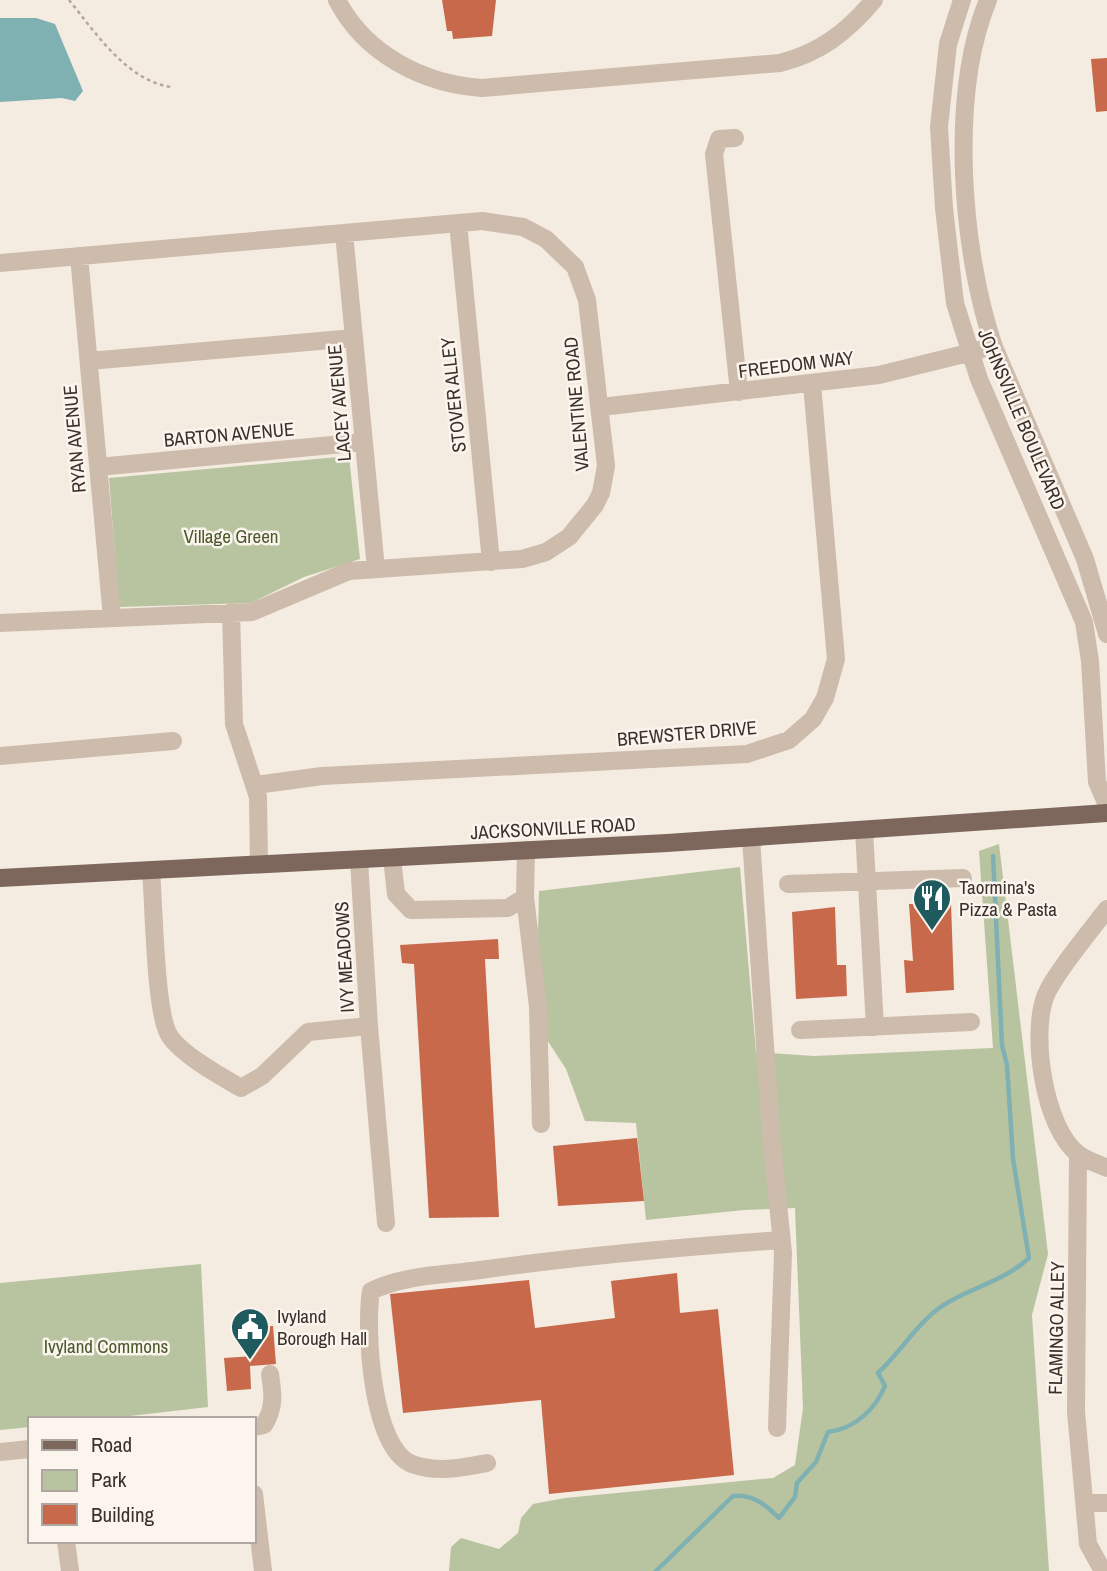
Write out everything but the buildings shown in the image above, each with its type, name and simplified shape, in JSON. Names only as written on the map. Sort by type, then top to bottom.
[{"type":"main road","name":"JACKSONVILLE ROAD","points":[[0,878],[751,838],[1107,813]]},
{"type":"street","points":[[337,0],[360,33],[396,62],[433,80],[482,88],[780,64],[824,47],[846,30],[874,0]]},
{"type":"street","name":"JOHNSVILLE BOULEVARD","points":[[961,0],[948,44],[940,98],[940,153],[950,273],[969,353],[1084,622],[1090,660],[1097,782],[1107,805]]},
{"type":"street","name":"JOHNSVILLE BOULEVARD","points":[[988,0],[970,67],[964,134],[974,268],[984,318],[994,347],[1085,559],[1107,634]]},
{"type":"street","points":[[735,138],[719,139],[714,154],[739,392]]},
{"type":"street","name":"VALENTINE ROAD","points":[[0,263],[482,221],[523,227],[557,248],[575,267],[587,300],[606,466],[601,493],[587,517],[569,537],[545,552],[522,559],[349,571],[252,611],[0,623]]},
{"type":"street","name":"STOVER ALLEY","points":[[458,223],[491,562]]},
{"type":"street","name":"LACEY AVENUE","points":[[344,233],[376,569]]},
{"type":"street","name":"RYAN AVENUE","points":[[79,256],[112,618]]},
{"type":"street","points":[[89,361],[354,338]]},
{"type":"street","name":"FREEDOM WAY","points":[[601,407],[879,375],[994,347]]},
{"type":"street","name":"BREWSTER DRIVE","points":[[256,785],[322,776],[747,754],[789,740],[813,719],[820,709],[836,659],[812,384]]},
{"type":"street","name":"BARTON AVENUE","points":[[98,467],[364,442]]},
{"type":"street","points":[[231,612],[234,724],[256,785],[259,864]]},
{"type":"street","points":[[0,756],[173,741]]},
{"type":"street","points":[[864,830],[875,1027]]},
{"type":"street","points":[[751,838],[782,1240],[776,1428]]},
{"type":"street","points":[[526,850],[526,897],[538,1007],[541,1124]]},
{"type":"street","points":[[391,858],[396,894],[411,910],[508,908],[526,897]]},
{"type":"street","name":"IVY MEADOWS","points":[[151,871],[161,1001],[168,1034],[204,1067],[241,1088],[262,1076],[308,1032],[369,1026],[359,860]]},
{"type":"street","points":[[788,884],[963,878]]},
{"type":"street","points":[[1107,909],[1045,996],[1039,1046],[1046,1090],[1062,1133],[1078,1154],[1107,1168]]},
{"type":"street","points":[[800,1030],[971,1022]]},
{"type":"street","points":[[369,1026],[386,1223]]},
{"type":"street","name":"FLAMINGO ALLEY","points":[[1078,1154],[1076,1412],[1088,1544],[1103,1571]]},
{"type":"street","points":[[487,1463],[444,1471],[409,1463],[391,1443],[377,1405],[367,1315],[371,1291],[389,1282],[502,1267],[669,1247],[782,1240]]},
{"type":"street","points":[[256,1427],[264,1425],[271,1413],[274,1398],[270,1374]]},
{"type":"street","points":[[0,1452],[28,1449]]},
{"type":"street","points":[[1086,1503],[1107,1503]]},
{"type":"street","points":[[256,1510],[263,1571]]},
{"type":"street","points":[[66,1543],[69,1571]]},
{"type":"path","points":[[69,0],[121,60],[143,77],[171,87]]},
{"type":"green space","name":"Village Green","points":[[349,456],[360,559],[304,577],[251,603],[119,607],[109,478]]},
{"type":"green space","points":[[999,844],[1048,1254],[1032,1315],[1049,1571],[449,1571],[451,1547],[461,1538],[499,1549],[518,1533],[521,1518],[533,1504],[565,1498],[773,1478],[795,1465],[803,1408],[795,1208],[744,1210],[646,1220],[636,1123],[585,1121],[566,1069],[536,1023],[539,891],[740,867],[756,1052],[814,1056],[993,1048],[979,851]]},
{"type":"green space","name":"Ivyland Commons","points":[[201,1264],[208,1407],[121,1417],[28,1417],[28,1427],[0,1430],[0,1283]]},
{"type":"water","points":[[0,18],[36,18],[55,24],[83,91],[75,101],[62,98],[0,102]]},
{"type":"waterway","points":[[656,1571],[733,1496],[759,1501],[779,1518],[795,1497],[797,1483],[816,1462],[828,1432],[855,1422],[876,1403],[885,1386],[878,1373],[924,1321],[942,1306],[1009,1273],[1029,1258],[1013,1159],[1007,1065],[1002,1045],[993,856]]},
{"type":"place","name":"Taormina's Pizza & Pasta","points":[[932,932]]},
{"type":"place","name":"Ivyland Borough Hall","points":[[250,1361]]}]
